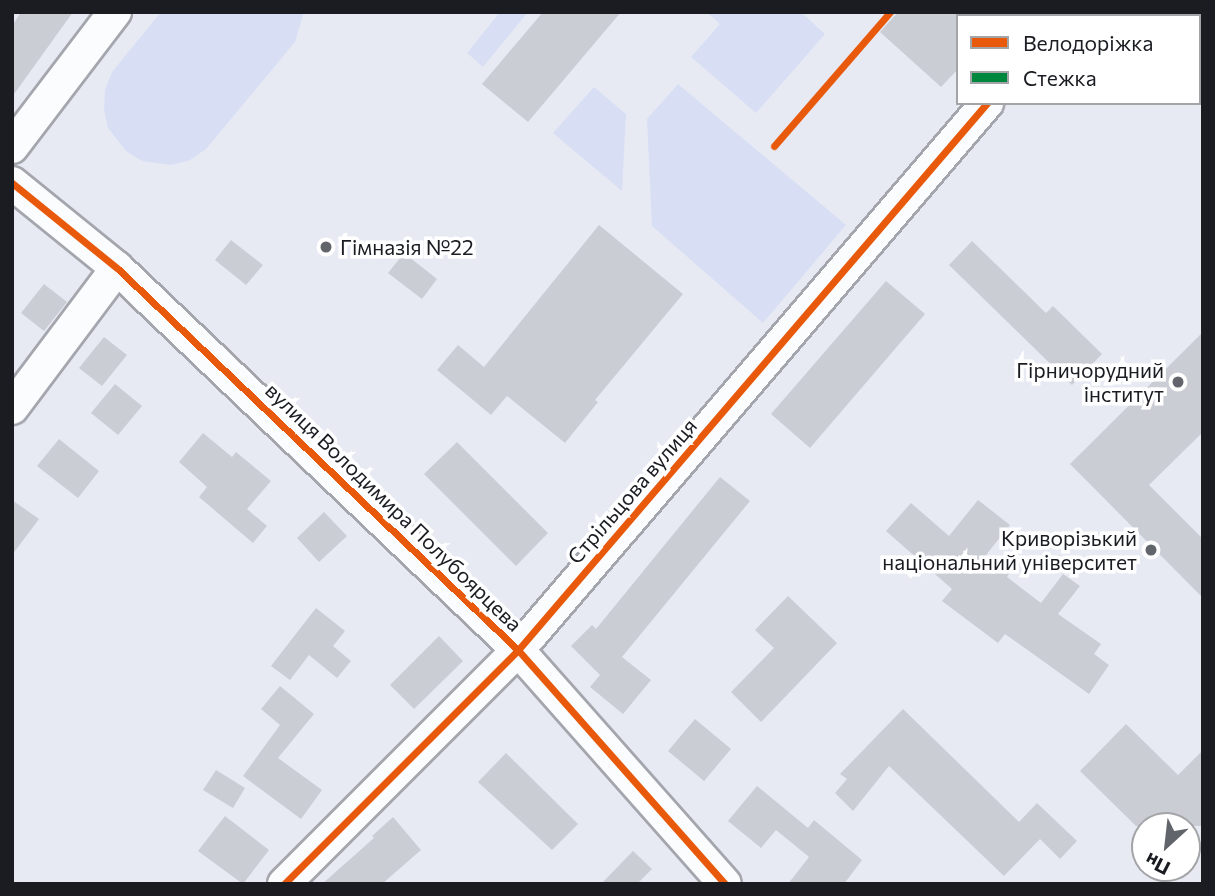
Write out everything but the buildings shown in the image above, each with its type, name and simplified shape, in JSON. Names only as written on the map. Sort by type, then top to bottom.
[{"type":"street","points":[[12,147],[115,12]]},
{"type":"street","name":"Стрільцова вулиця","points":[[284,884],[519,650],[985,105]]},
{"type":"street","name":"вулиця Володимира Полубоярцева","points":[[12,183],[117,268],[519,650],[725,884]]},
{"type":"street","points":[[12,408],[117,268]]},
{"type":"shaded area","points":[[161,12],[304,12],[295,42],[206,149],[190,160],[171,165],[142,161],[126,151],[108,128],[104,109],[105,90],[112,72]]},
{"type":"shaded area","points":[[500,12],[528,12],[483,67],[467,53]]},
{"type":"shaded area","points":[[707,12],[801,12],[825,34],[756,113],[691,57],[720,24]]},
{"type":"shaded area","points":[[678,84],[846,225],[763,323],[652,226],[647,119]]},
{"type":"shaded area","points":[[594,87],[626,114],[622,191],[553,133]]},
{"type":"cycle path","points":[[774,146],[890,12]]},
{"type":"cycle path","points":[[284,884],[518,650],[985,105]]},
{"type":"cycle path","points":[[12,183],[117,268],[518,650],[725,884]]},
{"type":"place","name":"Гімназія №22","points":[[326,247]]},
{"type":"place","name":"Гірничорудний інститут","points":[[1178,382]]},
{"type":"place","name":"Криворізький національний університет","points":[[1151,550]]}]
